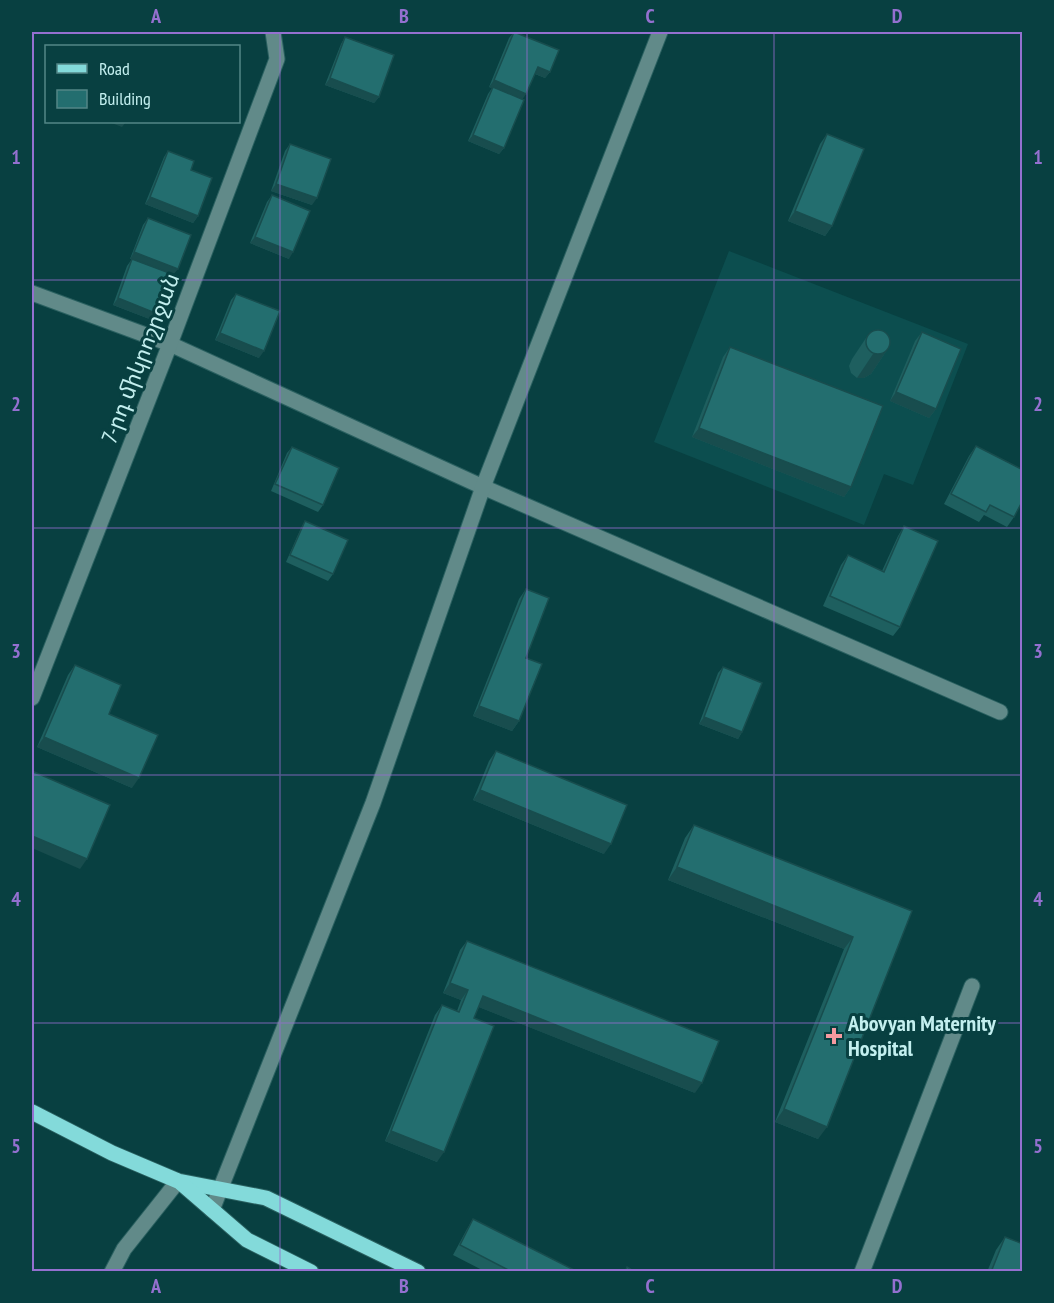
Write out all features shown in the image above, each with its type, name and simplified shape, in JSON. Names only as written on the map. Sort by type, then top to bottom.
[{"type":"main road","points":[[32,1112],[112,1154],[178,1181],[266,1198],[418,1272]]},
{"type":"main road","points":[[178,1181],[247,1240],[311,1272]]},
{"type":"street","name":"7-րդ միկրոշրջան","points":[[32,698],[170,344],[277,60],[273,32]]},
{"type":"street","points":[[212,1210],[373,803],[483,487],[660,32]]},
{"type":"street","points":[[32,293],[170,344],[483,487],[1000,712]]},
{"type":"street","points":[[861,1272],[972,986]]},
{"type":"street","points":[[112,1272],[124,1250],[178,1181]]},
{"type":"shaded area","points":[[729,251],[968,344],[913,485],[884,474],[864,525],[654,442]]},
{"type":"building","points":[[514,32],[559,50],[550,72],[538,67],[526,94],[494,80]]},
{"type":"building","points":[[345,37],[394,55],[379,97],[330,78]]},
{"type":"building","points":[[493,87],[524,100],[504,148],[473,135]]},
{"type":"building","points":[[827,134],[864,149],[832,226],[795,211]]},
{"type":"building","points":[[290,144],[331,159],[317,198],[276,184]]},
{"type":"building","points":[[168,151],[194,161],[191,170],[212,178],[198,216],[150,197]]},
{"type":"building","points":[[272,195],[310,211],[293,252],[255,237]]},
{"type":"building","points":[[148,218],[191,235],[178,269],[134,252]]},
{"type":"building","points":[[132,259],[180,277],[165,317],[118,298]]},
{"type":"building","points":[[236,294],[280,311],[264,351],[220,333]]},
{"type":"building","points":[[878,330],[886,334],[890,342],[886,350],[878,354],[870,350],[866,342],[870,334]]},
{"type":"building","points":[[922,332],[961,349],[936,409],[896,392]]},
{"type":"building","points":[[730,347],[883,406],[851,487],[699,428]]},
{"type":"building","points":[[976,446],[1023,470],[1023,500],[1014,517],[990,505],[986,512],[951,494]]},
{"type":"building","points":[[292,447],[339,468],[323,505],[275,484]]},
{"type":"building","points":[[305,521],[348,540],[333,574],[290,555]]},
{"type":"building","points":[[904,526],[938,541],[900,627],[830,596],[848,555],[884,572]]},
{"type":"building","points":[[526,589],[549,598],[526,658],[542,664],[519,721],[479,706]]},
{"type":"building","points":[[75,665],[121,685],[109,714],[158,735],[139,778],[44,737]]},
{"type":"building","points":[[723,667],[762,683],[742,732],[704,717]]},
{"type":"building","points":[[496,751],[627,805],[611,844],[480,790]]},
{"type":"building","points":[[32,771],[110,805],[87,859],[32,836]]},
{"type":"building","name":"Abovyan Maternity Hospital","points":[[694,825],[912,911],[827,1127],[784,1109],[853,937],[677,867]]},
{"type":"building","points":[[467,941],[719,1041],[702,1083],[483,996],[474,1018],[494,1026],[444,1152],[391,1131],[442,1005],[459,1012],[468,990],[450,983]]},
{"type":"building","points":[[473,1219],[578,1272],[512,1272],[460,1245]]},
{"type":"building","points":[[1005,1237],[1023,1244],[1023,1272],[991,1272]]},
{"type":"building","points":[[627,1267],[635,1272],[625,1272]]},
{"type":"place","name":"Abovyan Maternity Hospital","points":[[834,1036]]}]
